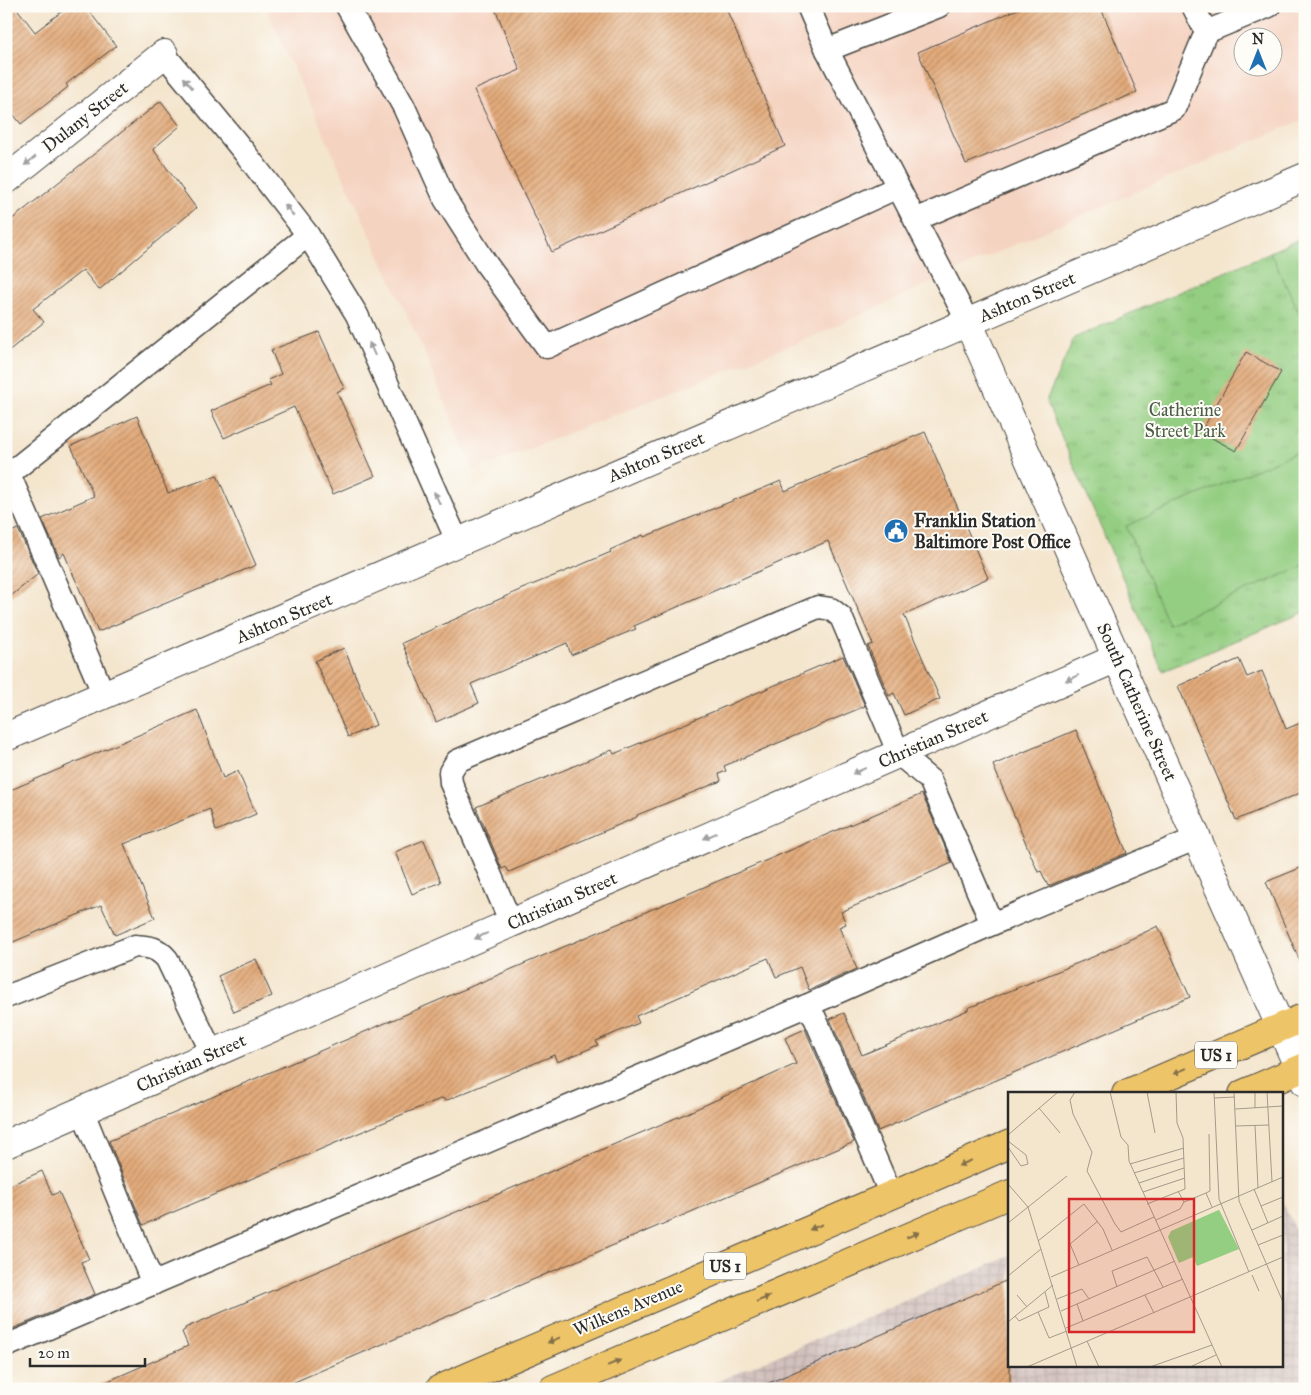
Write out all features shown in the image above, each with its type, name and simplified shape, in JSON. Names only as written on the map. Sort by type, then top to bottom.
[{"type":"main road","name":"US 1","points":[[1131,1092],[1293,1022]]},
{"type":"main road","name":"US 1","points":[[1249,1092],[1303,1073]]},
{"type":"main road","name":"Wilkens Avenue","points":[[440,1389],[1008,1145]]},
{"type":"main road","name":"US 1","points":[[553,1389],[1008,1195]]},
{"type":"street","name":"Dulany Street","points":[[6,180],[164,54]]},
{"type":"street","name":"Ashton Street","points":[[6,737],[1305,177]]},
{"type":"street","name":"South Catherine Street","points":[[968,322],[1197,838],[1293,1022],[1303,1073]]},
{"type":"street","name":"Christian Street","points":[[6,1144],[1117,658]]},
{"type":"lane","points":[[347,6],[404,107],[445,199],[487,265],[547,347],[898,187]]},
{"type":"lane","points":[[808,6],[827,50],[968,322]]},
{"type":"lane","points":[[827,50],[939,6]]},
{"type":"lane","points":[[1193,6],[1206,32]]},
{"type":"lane","points":[[915,220],[1174,109],[1206,32],[1269,6]]},
{"type":"lane","points":[[164,54],[308,234],[357,315],[458,542]]},
{"type":"lane","points":[[104,695],[9,474],[308,234]]},
{"type":"lane","points":[[511,923],[451,782],[450,772],[457,761],[818,607],[831,609],[841,617],[899,754],[930,780],[992,924]]},
{"type":"lane","points":[[6,1346],[1197,838]]},
{"type":"lane","points":[[6,997],[135,946],[152,947],[160,951],[167,959],[212,1053]]},
{"type":"lane","points":[[806,1006],[815,1018],[891,1195]]},
{"type":"lane","points":[[82,1110],[153,1284]]},
{"type":"shaded area","points":[[265,6],[1305,6],[1305,119],[1015,244],[817,335],[473,471],[424,352]]},
{"type":"shaded area","points":[[1284,1205],[1305,1249],[1305,1389],[700,1389],[1008,1257],[1008,1368],[1284,1368]]},
{"type":"green space","name":"Catherine Street Park","points":[[1305,237],[1305,612],[1163,671],[1046,401],[1074,338]]},
{"type":"green space","points":[[1305,237],[1305,324],[1270,252]]},
{"type":"green space","points":[[1297,452],[1305,471],[1305,565],[1168,624],[1126,526]]},
{"type":"building","points":[[6,6],[15,6],[35,32],[69,6],[85,6],[116,46],[66,84],[68,87],[21,124],[6,105]]},
{"type":"building","points":[[494,6],[725,6],[785,146],[552,252],[474,90],[520,70]]},
{"type":"building","points":[[1025,6],[1100,6],[1137,92],[966,164],[918,52]]},
{"type":"building","points":[[161,101],[180,126],[153,149],[196,208],[99,290],[83,270],[33,309],[44,322],[6,353],[6,224]]},
{"type":"building","points":[[319,332],[344,388],[337,392],[375,476],[333,494],[294,407],[224,438],[211,411],[271,385],[268,380],[281,374],[271,350]]},
{"type":"building","points":[[1246,352],[1281,372],[1236,451],[1201,432]]},
{"type":"building","points":[[137,416],[168,493],[217,475],[256,565],[98,632],[64,553],[59,557],[42,519],[94,496],[71,446]]},
{"type":"building","points":[[925,432],[988,578],[904,615],[940,699],[904,715],[894,693],[889,696],[868,646],[873,644],[828,541],[634,626],[636,629],[571,655],[567,643],[471,684],[479,703],[436,722],[402,643],[522,589],[611,552],[610,550],[643,535],[644,537],[781,481],[785,491]]},
{"type":"building","points":[[18,529],[38,574],[6,600],[6,534]]},
{"type":"building","points":[[344,648],[376,725],[348,737],[315,661]]},
{"type":"building","points":[[843,656],[865,706],[724,766],[726,771],[719,774],[721,781],[637,815],[637,817],[509,872],[506,867],[502,869],[476,807],[612,750],[614,754]]},
{"type":"building","points":[[1239,659],[1247,677],[1262,671],[1286,729],[1305,721],[1305,791],[1236,820],[1178,686]]},
{"type":"building","points":[[197,710],[223,778],[238,771],[256,814],[216,831],[210,809],[124,844],[155,918],[115,935],[101,905],[6,945],[6,792]]},
{"type":"building","points":[[1076,730],[1127,853],[1048,886],[1041,871],[1038,872],[993,765]]},
{"type":"building","points":[[922,794],[952,863],[841,912],[846,924],[839,927],[857,969],[809,990],[800,967],[776,977],[768,958],[636,1016],[639,1023],[596,1041],[598,1045],[577,1054],[557,1062],[554,1055],[445,1101],[443,1098],[143,1225],[109,1141]]},
{"type":"building","points":[[424,840],[441,882],[412,894],[395,852]]},
{"type":"building","points":[[1305,866],[1305,973],[1266,882]]},
{"type":"building","points":[[1158,926],[1190,997],[878,1131],[830,1019],[844,1013],[862,1055],[968,1010],[968,1008],[1095,956]]},
{"type":"building","points":[[256,959],[272,996],[234,1012],[218,976]]},
{"type":"building","points":[[805,1029],[854,1142],[278,1389],[90,1389],[188,1346],[182,1332],[185,1328],[685,1114],[796,1064],[785,1038]]},
{"type":"building","points":[[42,1171],[52,1195],[59,1192],[89,1259],[81,1262],[95,1294],[12,1329],[6,1315],[6,1187]]},
{"type":"building","points":[[1008,1280],[1008,1368],[1010,1368],[1010,1389],[755,1389]]},
{"type":"place","name":"Franklin Station Baltimore Post Office","points":[[896,531]]}]
